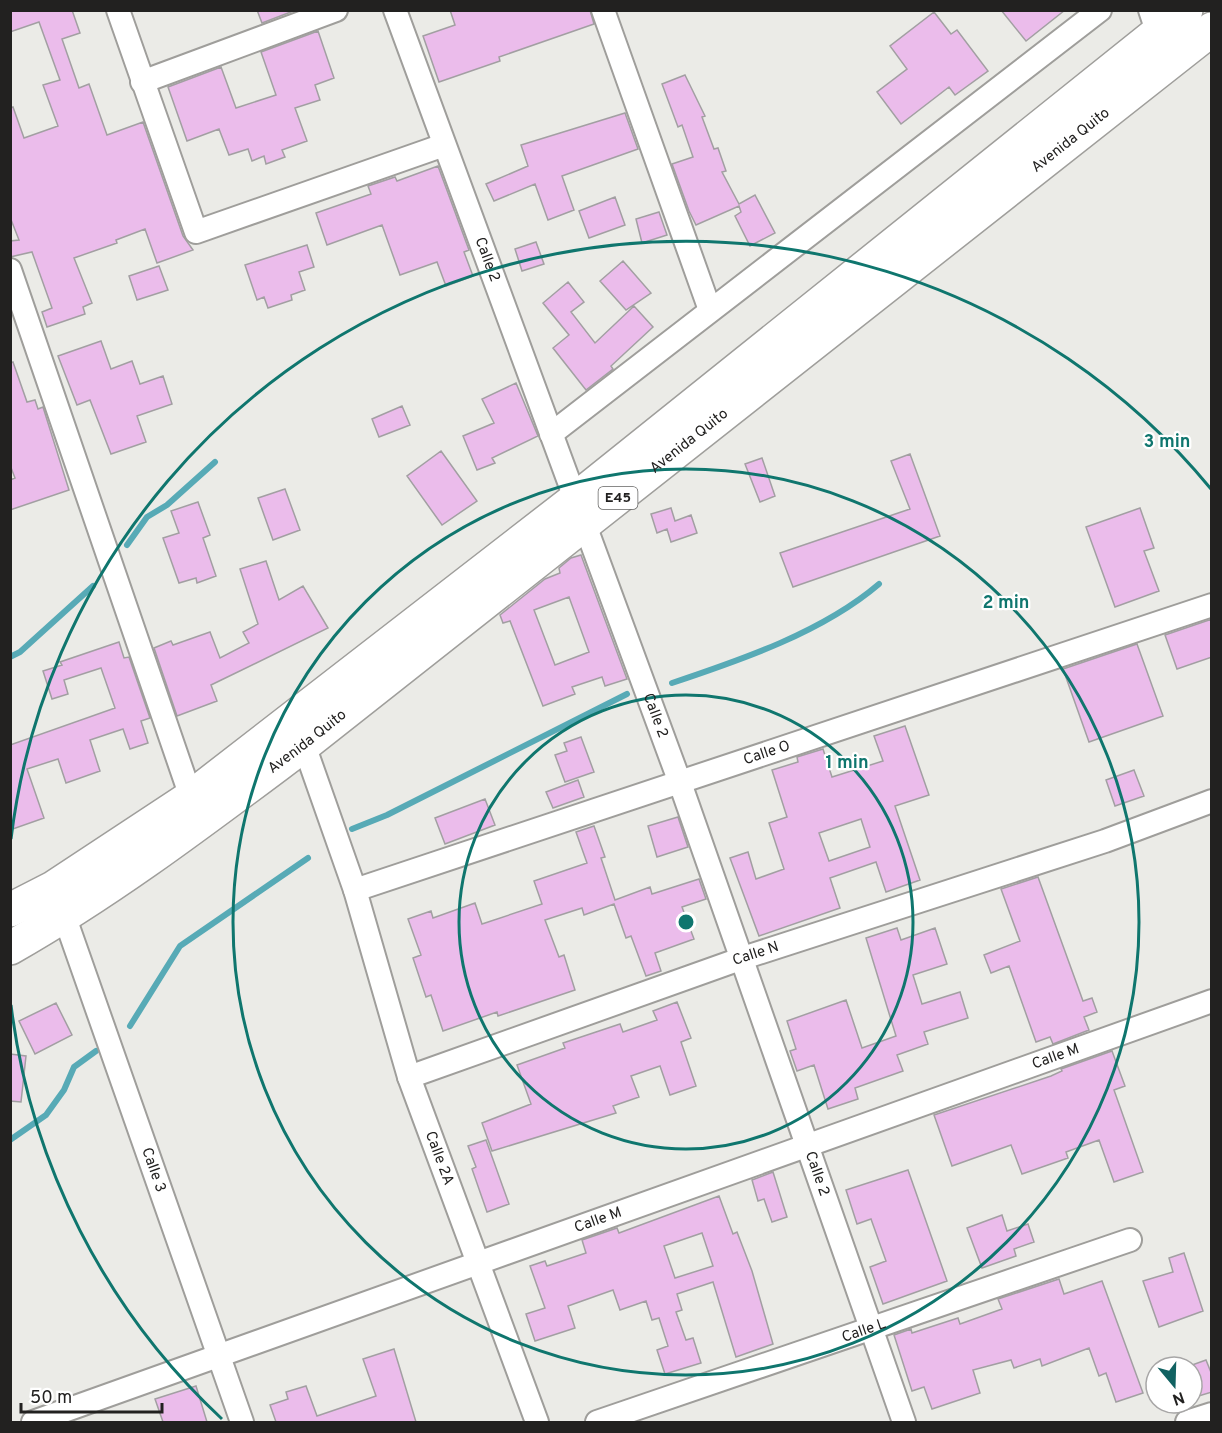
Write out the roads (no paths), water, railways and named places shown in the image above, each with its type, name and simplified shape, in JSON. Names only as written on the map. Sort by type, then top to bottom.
[{"type":"highway","name":"Avenida Quito","points":[[10,948],[65,918],[195,827],[304,745],[1154,22],[1186,10]]},
{"type":"highway","name":"Avenida Quito","points":[[12,902],[53,888],[191,797],[581,511],[1212,28]]},
{"type":"street","points":[[118,10],[195,232],[444,145]]},
{"type":"street","points":[[142,82],[336,10]]},
{"type":"street","name":"Calle 2","points":[[395,10],[679,780],[743,958],[805,1146],[873,1328],[904,1422]]},
{"type":"street","points":[[603,10],[710,310]]},
{"type":"street","points":[[551,434],[1100,10]]},
{"type":"street","points":[[10,270],[191,797]]},
{"type":"street","name":"Calle O","points":[[355,890],[679,780],[1212,605]]},
{"type":"street","name":"Calle 2A","points":[[304,745],[355,890],[409,1077],[537,1422]]},
{"type":"street","name":"Calle N","points":[[409,1077],[743,958],[1105,841],[1212,801]]},
{"type":"street","name":"Calle 3","points":[[65,918],[242,1422]]},
{"type":"street","name":"Calle M","points":[[33,1422],[478,1261],[1212,1001]]},
{"type":"street","name":"Calle L","points":[[597,1422],[1130,1240]]},
{"type":"street","points":[[1186,1422],[1212,1414]]},
{"type":"waterway","points":[[127,545],[147,517],[167,505],[215,462]]},
{"type":"waterway","points":[[672,683],[726,665],[780,643],[833,616],[879,584]]},
{"type":"waterway","points":[[10,657],[20,652],[93,586]]},
{"type":"waterway","points":[[352,829],[387,815],[627,694]]},
{"type":"waterway","points":[[130,1026],[180,946],[308,858]]},
{"type":"waterway","points":[[10,1140],[46,1115],[64,1090],[74,1067],[96,1051]]}]
